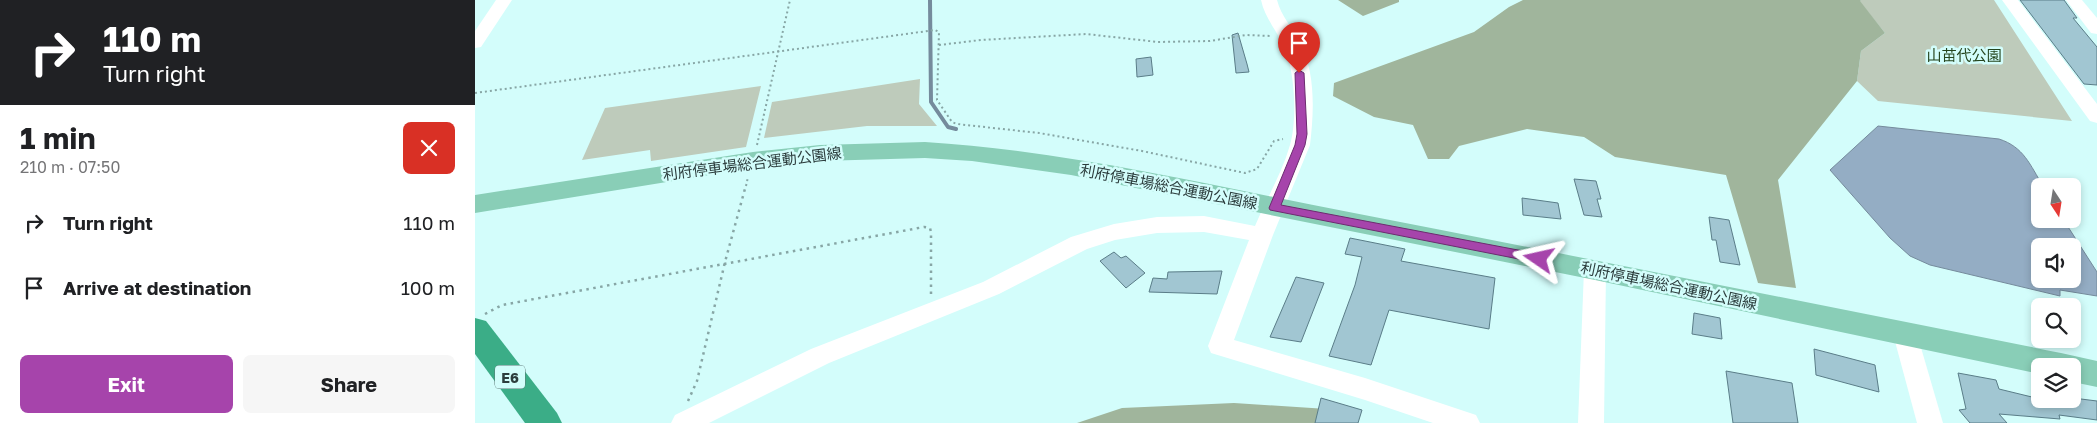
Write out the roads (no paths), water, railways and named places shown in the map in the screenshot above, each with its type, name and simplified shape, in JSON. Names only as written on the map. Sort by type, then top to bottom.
[{"type":"highway","name":"E6","points":[[478,323],[545,423]]},
{"type":"main road","name":"利府停車場総合運動公園線","points":[[475,204],[753,160],[820,153],[870,150],[972,153],[1071,167],[1595,270],[2031,360]]},
{"type":"main road","points":[[2081,370],[2097,374]]},
{"type":"street","points":[[475,43],[504,0]]},
{"type":"street","points":[[1269,0],[1274,16],[1294,47],[1299,73],[1302,134],[1300,145],[1220,346],[1365,389],[1467,423]]},
{"type":"street","points":[[2010,0],[2097,117]]},
{"type":"street","points":[[2074,0],[2097,29]]},
{"type":"street","points":[[2076,89],[2097,91]]},
{"type":"street","points":[[685,415],[820,356],[991,288],[1079,243],[1115,232],[1157,224],[1204,224],[1263,235]]},
{"type":"street","points":[[1591,423],[1595,270]]},
{"type":"street","points":[[1905,334],[1930,423]]},
{"type":"water","points":[[1878,126],[1999,139],[2015,147],[2030,164],[2038,178],[2031,178],[2031,228],[2069,228],[2075,238],[2031,238],[2031,288],[2081,288],[2081,247],[2097,272],[2097,296],[2060,290],[2060,296],[1930,265],[1910,256],[1890,238],[1830,170]]},
{"type":"waterway","points":[[930,0],[931,102],[948,127],[956,129]]},
{"type":"park label","name":"山苗代公園","points":[[1964,55]]}]
